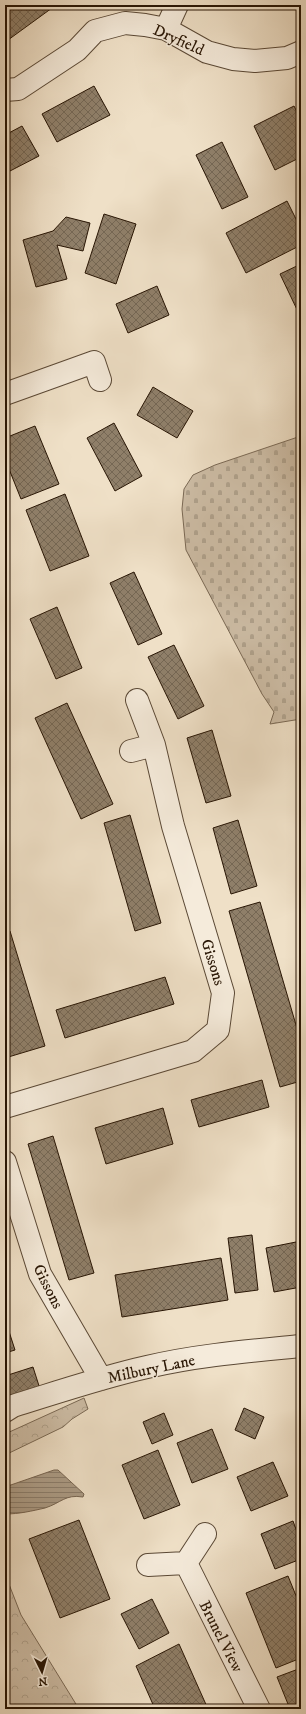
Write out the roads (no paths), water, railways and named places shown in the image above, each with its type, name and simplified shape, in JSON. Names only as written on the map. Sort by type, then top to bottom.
[{"type":"street","points":[[166,29],[177,5]]},
{"type":"street","name":"Dryfield","points":[[5,90],[18,89],[38,76],[77,50],[95,31],[125,23],[145,24],[166,29],[207,52],[233,59],[255,61],[287,58],[301,52]]},
{"type":"street","points":[[5,394],[94,362]]},
{"type":"street","name":"Gissons","points":[[5,1107],[193,1051],[218,1030],[223,993],[173,826],[154,745],[137,700]]},
{"type":"street","points":[[131,751],[154,745]]},
{"type":"street","name":"Gissons","points":[[5,1162],[40,1274],[101,1379]]},
{"type":"street","name":"Milbury Lane","points":[[5,1411],[13,1406],[148,1366],[198,1357],[301,1346]]},
{"type":"street","points":[[148,1565],[186,1563],[205,1534]]},
{"type":"street","name":"Brunel View","points":[[186,1563],[259,1709]]}]
